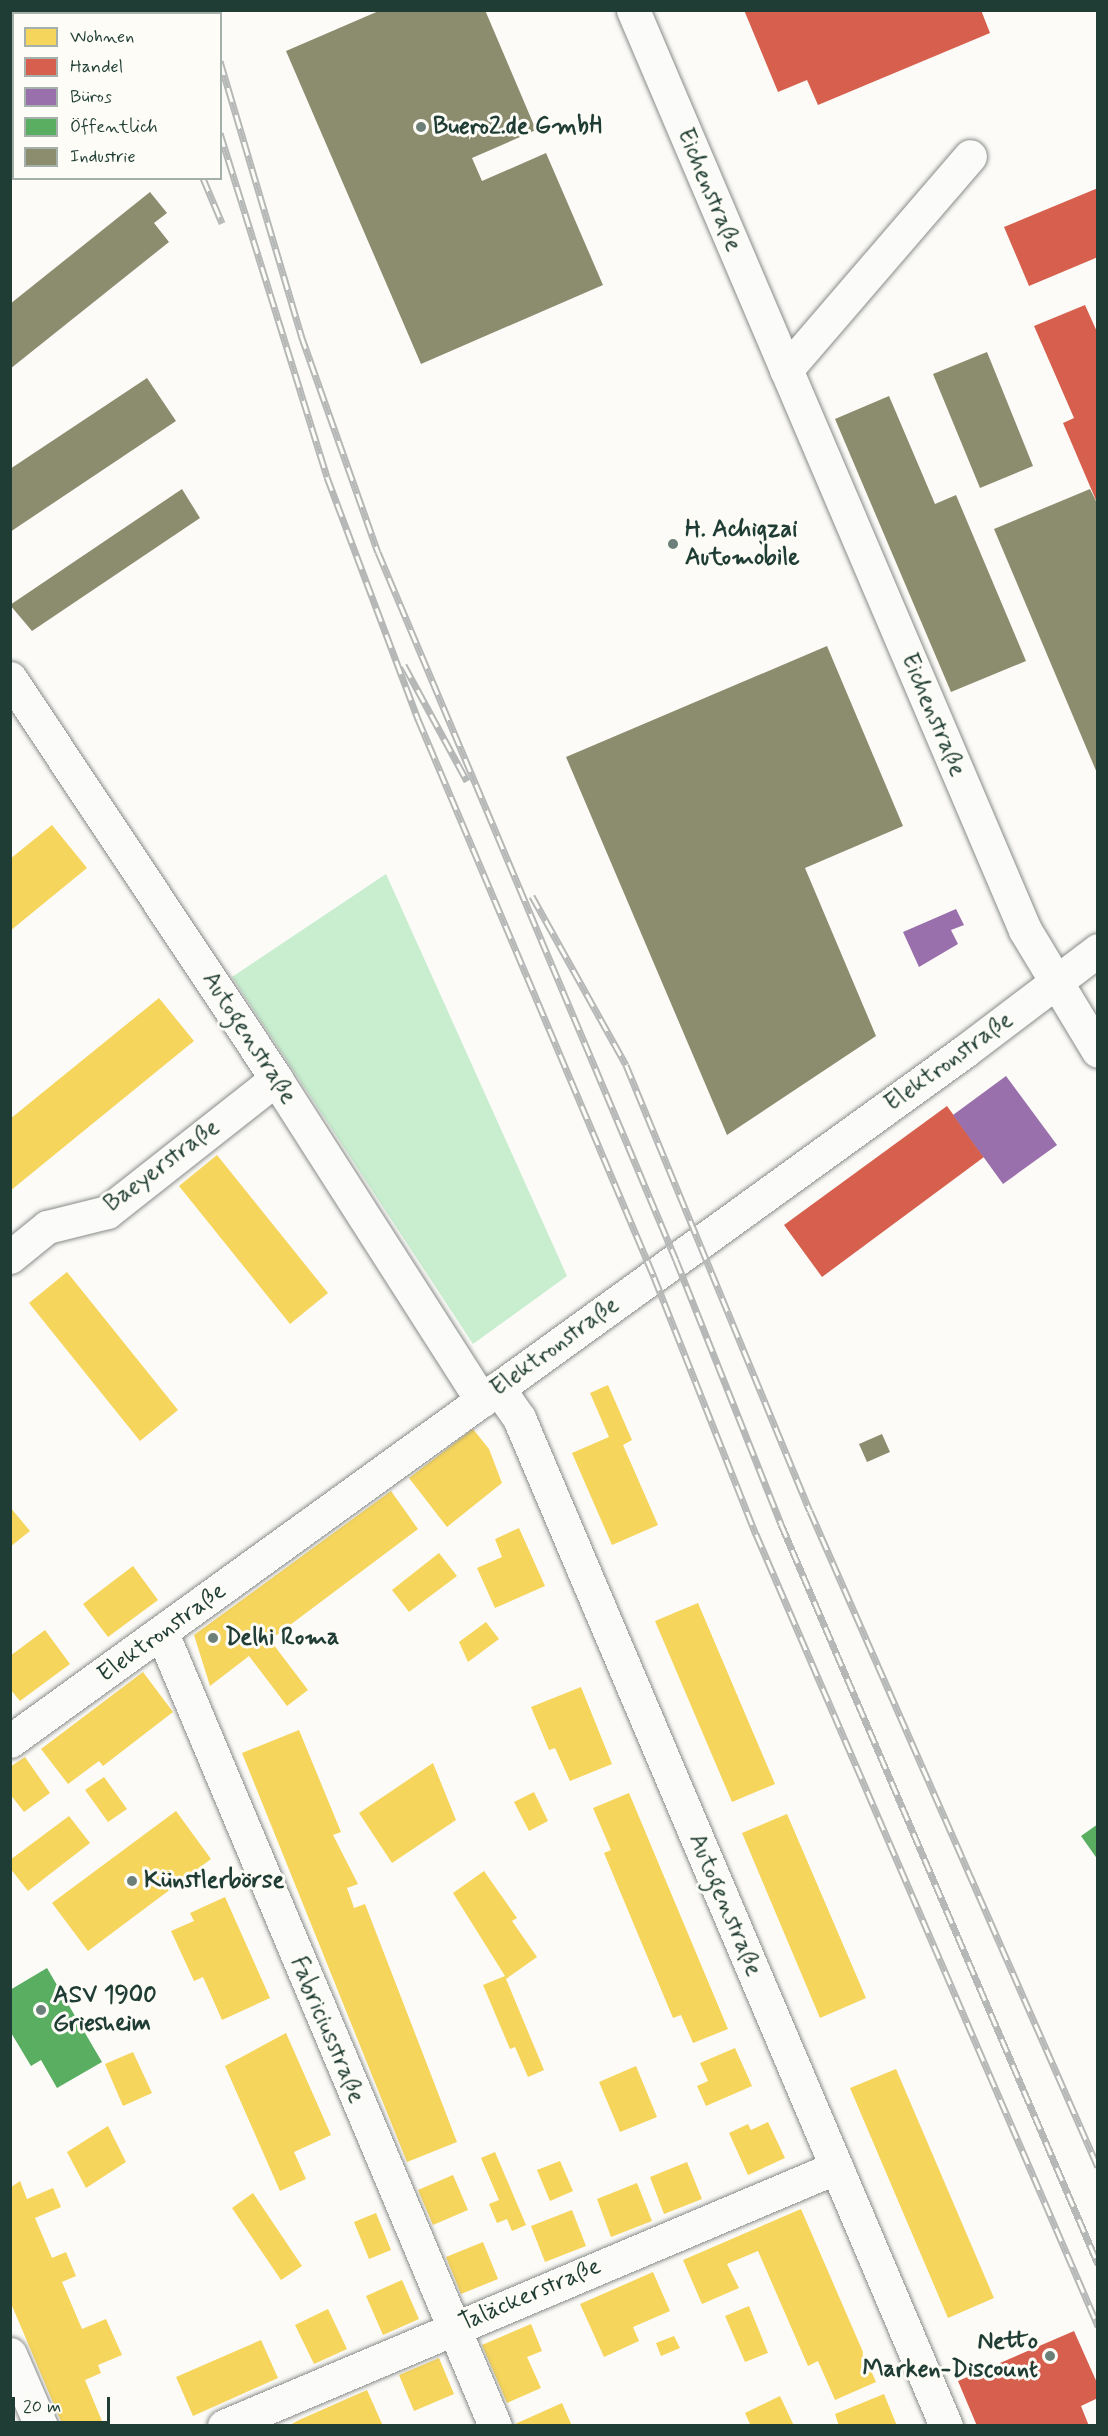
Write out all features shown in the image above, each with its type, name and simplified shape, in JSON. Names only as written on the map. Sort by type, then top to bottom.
[{"type":"street","name":"Eichenstraße","points":[[633,10],[1025,930],[1098,1051]]},
{"type":"street","points":[[786,370],[970,156]]},
{"type":"street","name":"Autogenstraße","points":[[10,678],[490,1395],[519,1418],[946,2426]]},
{"type":"street","name":"Elektronstraße","points":[[10,1741],[490,1395],[1098,950]]},
{"type":"street","name":"Baeyerstraße","points":[[10,1257],[47,1227],[107,1212],[276,1078]]},
{"type":"street","name":"Fabriciusstraße","points":[[162,1633],[451,2328],[495,2426]]},
{"type":"street","name":"Taläckerstraße","points":[[224,2426],[451,2328],[837,2167]]},
{"type":"street","points":[[10,2354],[41,2426]]},
{"type":"green space","points":[[386,874],[567,1276],[473,1344],[232,977]]},
{"type":"building: Wohnen","points":[[52,825],[87,868],[10,931],[10,859]]},
{"type":"building: Wohnen","points":[[159,998],[194,1041],[10,1191],[10,1119]]},
{"type":"building: Wohnen","points":[[217,1155],[328,1293],[290,1324],[179,1186]]},
{"type":"building: Wohnen","points":[[67,1272],[178,1410],[140,1441],[29,1303]]},
{"type":"building: Wohnen","points":[[608,1385],[632,1440],[623,1445],[658,1525],[612,1545],[572,1453],[609,1437],[590,1393]]},
{"type":"building: Wohnen","points":[[473,1429],[489,1449],[502,1483],[447,1527],[409,1478]]},
{"type":"building: Wohnen","points":[[391,1491],[418,1529],[270,1640],[308,1690],[287,1706],[249,1656],[210,1686],[194,1635]]},
{"type":"building: Wohnen","points":[[10,1507],[30,1531],[10,1547]]},
{"type":"building: Wohnen","points":[[519,1528],[545,1586],[495,1608],[477,1568],[502,1557],[495,1539]]},
{"type":"building: Wohnen","points":[[439,1553],[457,1576],[409,1612],[392,1590]]},
{"type":"building: Wohnen","points":[[133,1566],[158,1600],[108,1637],[83,1604]]},
{"type":"building: Wohnen","points":[[698,1603],[775,1784],[732,1802],[655,1621]]},
{"type":"building: Wohnen","points":[[486,1622],[499,1639],[468,1662],[459,1642]]},
{"type":"building: Wohnen","points":[[45,1630],[70,1664],[20,1701],[10,1689],[10,1656]]},
{"type":"building: Wohnen","points":[[143,1672],[173,1712],[103,1766],[99,1761],[68,1784],[41,1749]]},
{"type":"building: Wohnen","points":[[581,1687],[612,1764],[570,1781],[555,1748],[549,1750],[531,1707]]},
{"type":"building: Wohnen","points":[[299,1730],[341,1832],[333,1835],[358,1884],[347,1888],[354,1908],[365,1904],[457,2142],[407,2162],[242,1753]]},
{"type":"building: Wohnen","points":[[25,1757],[50,1793],[24,1812],[10,1794],[10,1767]]},
{"type":"building: Wohnen","points":[[433,1763],[456,1820],[392,1863],[359,1813]]},
{"type":"building: Wohnen","points":[[104,1777],[127,1809],[108,1822],[85,1790]]},
{"type":"building: Wohnen","points":[[534,1792],[548,1821],[529,1831],[514,1802]]},
{"type":"building: Wohnen","points":[[629,1793],[728,2029],[693,2043],[681,2015],[673,2018],[604,1853],[611,1850],[593,1808]]},
{"type":"building: Wohnen","name":"Künstlerbörse","points":[[176,1811],[211,1859],[88,1951],[52,1903]]},
{"type":"building: Wohnen","points":[[787,1814],[866,1998],[820,2018],[742,1833]]},
{"type":"building: Wohnen","points":[[69,1816],[90,1843],[28,1891],[10,1868],[10,1860]]},
{"type":"building: Wohnen","points":[[484,1871],[517,1918],[512,1921],[537,1957],[506,1979],[544,2070],[528,2077],[515,2047],[510,2049],[483,1985],[505,1976],[453,1893]]},
{"type":"building: Wohnen","points":[[225,1897],[270,1998],[222,2020],[203,1977],[194,1981],[171,1931],[194,1921],[190,1913]]},
{"type":"building: Wohnen","points":[[286,2033],[331,2135],[294,2152],[306,2179],[280,2191],[225,2066]]},
{"type":"building: Wohnen","points":[[735,2048],[752,2086],[706,2106],[697,2086],[708,2081],[700,2063]]},
{"type":"building: Wohnen","points":[[133,2052],[152,2093],[123,2106],[105,2064]]},
{"type":"building: Wohnen","points":[[636,2066],[657,2117],[620,2132],[599,2082]]},
{"type":"building: Wohnen","points":[[896,2069],[994,2298],[948,2318],[850,2088]]},
{"type":"building: Wohnen","points":[[768,2122],[785,2158],[748,2175],[729,2133],[748,2124],[751,2130]]},
{"type":"building: Wohnen","points":[[108,2126],[126,2162],[86,2188],[67,2152]]},
{"type":"building: Wohnen","points":[[495,2152],[526,2225],[512,2231],[507,2219],[497,2223],[489,2204],[499,2200],[481,2158]]},
{"type":"building: Wohnen","points":[[560,2161],[573,2191],[550,2201],[537,2170]]},
{"type":"building: Wohnen","points":[[687,2162],[702,2199],[664,2214],[650,2177]]},
{"type":"building: Wohnen","points":[[453,2175],[468,2210],[433,2225],[418,2190]]},
{"type":"building: Wohnen","points":[[20,2181],[27,2199],[53,2188],[61,2207],[35,2218],[52,2258],[66,2252],[76,2276],[62,2282],[82,2329],[106,2319],[122,2355],[98,2365],[101,2373],[85,2380],[104,2426],[63,2426],[10,2301],[10,2188]]},
{"type":"building: Wohnen","points":[[637,2183],[652,2221],[611,2237],[597,2199]]},
{"type":"building: Wohnen","points":[[253,2193],[302,2266],[281,2280],[232,2208]]},
{"type":"building: Wohnen","points":[[801,2209],[876,2382],[835,2400],[818,2361],[808,2366],[758,2251],[727,2264],[739,2288],[702,2304],[683,2260]]},
{"type":"building: Wohnen","points":[[572,2210],[586,2246],[545,2262],[531,2226]]},
{"type":"building: Wohnen","points":[[376,2213],[391,2250],[369,2259],[354,2222]]},
{"type":"building: Wohnen","points":[[483,2242],[498,2279],[461,2294],[446,2257]]},
{"type":"building: Wohnen","points":[[653,2272],[670,2311],[633,2327],[639,2341],[604,2357],[580,2304]]},
{"type":"building: Wohnen","points":[[402,2280],[419,2319],[383,2335],[366,2296]]},
{"type":"building: Wohnen","points":[[749,2306],[768,2353],[745,2362],[725,2316]]},
{"type":"building: Wohnen","points":[[328,2309],[347,2349],[314,2364],[295,2325]]},
{"type":"building: Wohnen","points":[[531,2324],[542,2351],[527,2357],[541,2388],[507,2403],[482,2345]]},
{"type":"building: Wohnen","points":[[674,2336],[680,2348],[661,2356],[656,2343]]},
{"type":"building: Wohnen","points":[[261,2340],[278,2378],[193,2416],[176,2377]]},
{"type":"building: Wohnen","points":[[439,2358],[454,2394],[414,2411],[399,2375]]},
{"type":"building: Wohnen","points":[[367,2390],[383,2426],[288,2426],[299,2420]]},
{"type":"building: Wohnen","points":[[884,2394],[897,2426],[839,2426],[835,2414]]},
{"type":"building: Wohnen","points":[[780,2396],[794,2426],[751,2426],[745,2413]]},
{"type":"building: Wohnen","points":[[562,2403],[572,2426],[516,2426],[515,2424]]},
{"type":"building: Handel","points":[[744,10],[981,10],[990,33],[818,105],[807,80],[778,92]]},
{"type":"building: Handel","points":[[1098,188],[1098,257],[1029,286],[1004,227]]},
{"type":"building: Handel","points":[[1085,305],[1098,334],[1098,505],[1063,423],[1074,418],[1034,326]]},
{"type":"building: Handel","points":[[947,1106],[984,1157],[822,1277],[784,1225]]},
{"type":"building: Handel","name":"Netto Marken-Discount","points":[[1074,2331],[1098,2385],[1098,2398],[1081,2406],[1089,2426],[977,2426],[958,2381]]},
{"type":"building: Büros","points":[[956,909],[964,925],[951,930],[958,944],[919,967],[903,932]]},
{"type":"building: Büros","points":[[1006,1076],[1057,1145],[1003,1184],[953,1115]]},
{"type":"building: Öffentlich","points":[[1098,1824],[1098,1860],[1081,1836]]},
{"type":"building: Öffentlich","name":"ASV 1900 Griesheim","points":[[47,1968],[102,2062],[57,2088],[41,2060],[31,2066],[10,2031],[10,1990]]},
{"type":"building: Industrie","points":[[381,10],[485,10],[536,130],[472,158],[482,181],[546,153],[603,285],[421,364],[286,51]]},
{"type":"building: Industrie","points":[[150,192],[167,213],[154,223],[169,242],[10,369],[10,304]]},
{"type":"building: Industrie","points":[[987,352],[1033,466],[980,488],[933,374]]},
{"type":"building: Industrie","points":[[147,378],[176,421],[10,532],[10,469]]},
{"type":"building: Industrie","points":[[889,396],[935,504],[956,495],[1026,661],[951,692],[835,419]]},
{"type":"building: Industrie","points":[[182,489],[200,518],[32,631],[10,605]]},
{"type":"building: Industrie","points":[[1090,489],[1098,505],[1097,773],[994,529]]},
{"type":"building: Industrie","points":[[827,646],[903,826],[805,868],[876,1036],[727,1135],[566,757]]},
{"type":"building: Industrie","points":[[882,1434],[890,1452],[867,1462],[859,1444]]},
{"type":"railway","points":[[222,68],[301,335],[378,552],[676,1260],[781,1524],[1098,2264]]},
{"type":"railway","points":[[222,139],[327,477],[418,719],[654,1277],[756,1534],[1098,2326]]},
{"type":"railway","points":[[204,180],[222,223]]},
{"type":"railway","points":[[404,665],[467,781]]},
{"type":"railway","points":[[532,896],[626,1065],[810,1511],[1098,2167]]},
{"type":"place","name":"Buero2.de GmbH","points":[[421,127]]},
{"type":"place","name":"H. Achigzai Automobile","points":[[673,544]]},
{"type":"place","name":"Delhi Roma","points":[[213,1638]]},
{"type":"place","name":"Künstlerbörse","points":[[132,1881]]},
{"type":"place","name":"ASV 1900 Griesheim","points":[[41,2010]]},
{"type":"place","name":"Netto Marken-Discount","points":[[1050,2356]]}]
